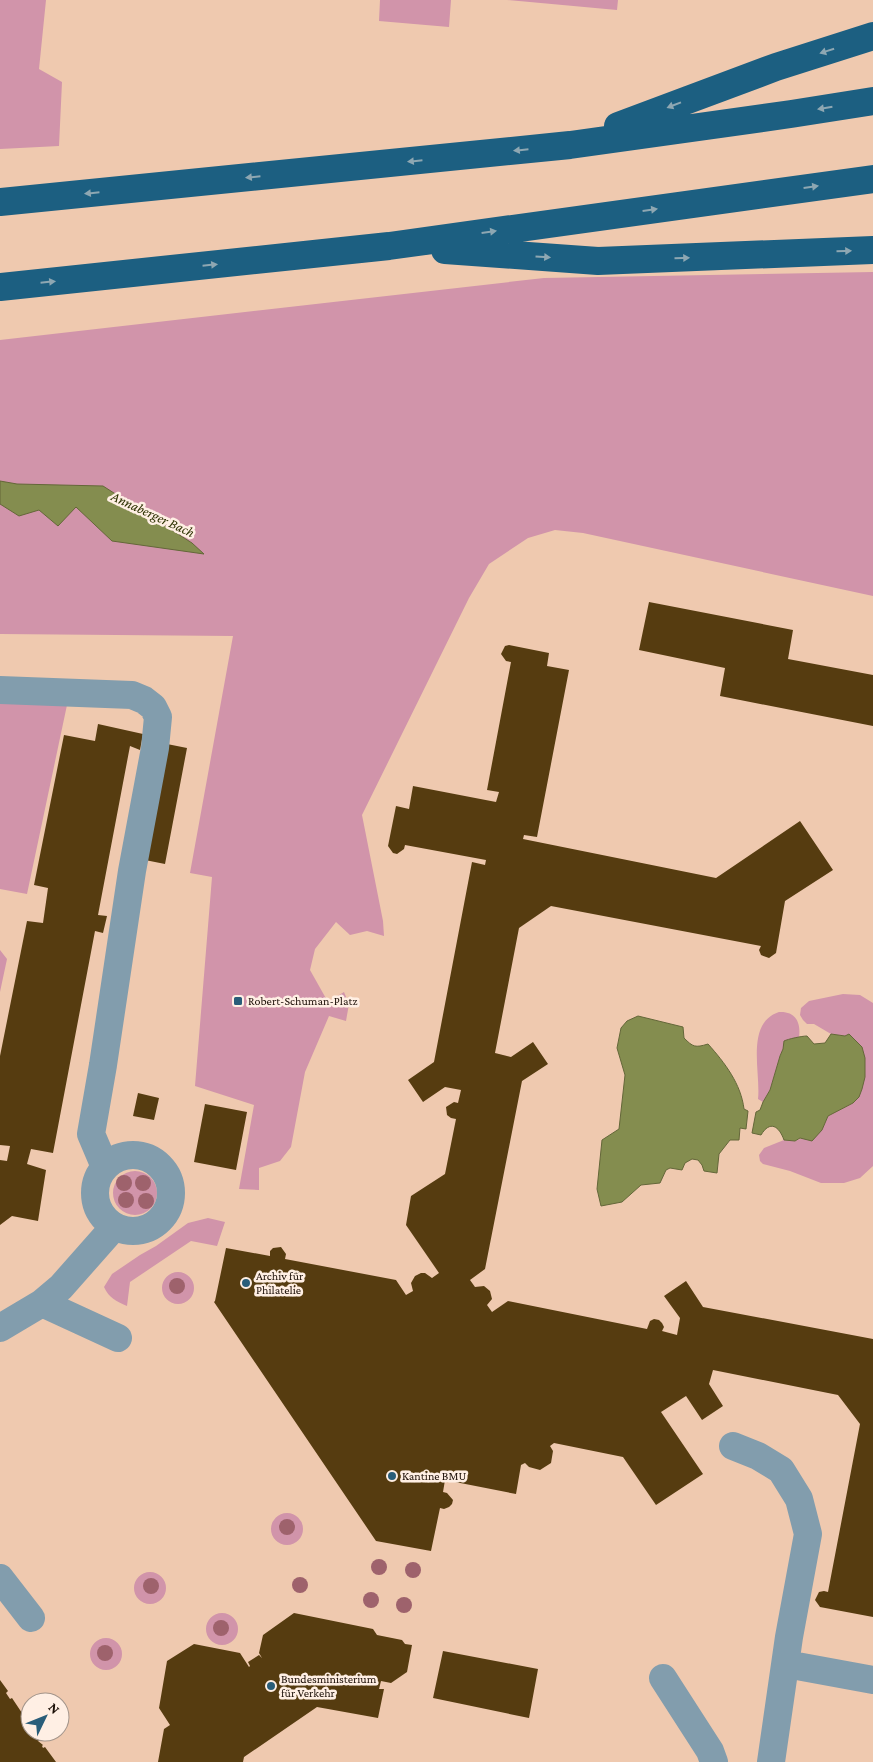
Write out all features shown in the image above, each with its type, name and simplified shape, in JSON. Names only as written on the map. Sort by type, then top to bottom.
[{"type":"highway","points":[[570,144],[776,67],[873,36]]},
{"type":"highway","points":[[0,202],[570,144],[873,101]]},
{"type":"highway","points":[[0,287],[389,246],[873,179]]},
{"type":"highway","points":[[389,246],[598,261],[873,250]]},
{"type":"street","points":[[0,690],[132,694],[153,707],[158,717],[155,748],[132,871],[104,1065],[91,1134],[105,1167]]},
{"type":"street","points":[[129,1155],[144,1156],[156,1162],[166,1171],[171,1183],[172,1196],[169,1209],[162,1220],[152,1228],[139,1232],[126,1231],[114,1227],[104,1218],[97,1206],[95,1192],[98,1179],[105,1167],[115,1159],[129,1155]]},
{"type":"street","points":[[0,1328],[42,1303],[61,1287],[114,1227]]},
{"type":"street","points":[[42,1303],[118,1338]]},
{"type":"street","points":[[733,1446],[758,1456],[781,1470],[798,1500],[808,1534],[771,1762]]},
{"type":"street","points":[[0,1578],[31,1618]]},
{"type":"street","points":[[786,1664],[873,1680]]},
{"type":"street","points":[[663,1678],[710,1751],[714,1762]]},
{"type":"shaded area","points":[[0,0],[46,0],[39,69],[62,82],[59,146],[0,149]]},
{"type":"shaded area","points":[[380,0],[451,0],[449,27],[379,21]]},
{"type":"shaded area","points":[[507,0],[618,0],[617,10]]},
{"type":"shaded area","points":[[873,272],[873,596],[583,533],[555,530],[528,538],[489,564],[469,598],[362,815],[383,921],[384,936],[367,931],[350,935],[336,922],[315,949],[310,970],[328,1002],[344,992],[349,1004],[346,1021],[329,1016],[305,1072],[291,1147],[280,1161],[259,1168],[259,1190],[239,1189],[254,1105],[195,1086],[212,877],[190,873],[233,636],[0,634],[0,340],[544,278]]},
{"type":"shaded area","points":[[0,481],[17,484],[103,486],[192,543],[204,554],[112,541],[76,507],[58,526],[39,510],[19,516],[0,504]]},
{"type":"shaded area","points":[[0,700],[67,705],[27,894],[0,889]]},
{"type":"shaded area","points":[[0,950],[7,959],[0,992]]},
{"type":"shaded area","points":[[843,994],[860,995],[873,1003],[873,1166],[860,1178],[844,1183],[821,1183],[790,1171],[763,1164],[760,1161],[759,1155],[764,1148],[784,1140],[795,1141],[822,1130],[828,1116],[853,1103],[865,1077],[865,1058],[845,1036],[831,1034],[814,1024],[807,1024],[800,1015],[801,1008],[809,1001]]},
{"type":"shaded area","points":[[779,1012],[790,1014],[796,1019],[799,1027],[799,1037],[783,1049],[770,1090],[763,1102],[758,1099],[758,1038],[768,1018]]},
{"type":"shaded area","points":[[638,1016],[683,1027],[684,1038],[694,1046],[708,1044],[736,1082],[744,1109],[748,1111],[746,1129],[740,1128],[739,1140],[730,1140],[719,1154],[717,1173],[704,1171],[698,1160],[692,1159],[685,1163],[682,1170],[670,1168],[666,1170],[660,1183],[641,1185],[622,1202],[601,1206],[597,1189],[602,1140],[619,1129],[625,1075],[617,1048],[621,1028],[627,1021]]},
{"type":"shaded area","points":[[831,1034],[845,1036],[849,1034],[862,1047],[865,1058],[865,1077],[859,1097],[853,1103],[828,1116],[822,1130],[812,1141],[800,1138],[795,1141],[784,1140],[780,1131],[771,1126],[764,1130],[761,1135],[752,1133],[756,1112],[760,1110],[770,1090],[784,1041],[807,1036],[814,1044],[825,1043]]},
{"type":"shaded area","points":[[135,1171],[147,1175],[153,1181],[157,1193],[153,1205],[147,1211],[135,1215],[123,1211],[117,1205],[113,1193],[117,1181],[123,1175]]},
{"type":"shaded area","points":[[208,1218],[225,1222],[217,1246],[191,1241],[130,1282],[127,1306],[116,1301],[108,1294],[104,1287],[112,1274],[188,1223]]},
{"type":"shaded area","points":[[178,1272],[190,1276],[194,1288],[190,1300],[178,1304],[166,1300],[162,1288],[166,1276]]},
{"type":"shaded area","points":[[287,1513],[293,1514],[298,1518],[302,1523],[302,1535],[298,1540],[293,1544],[287,1545],[281,1544],[276,1540],[272,1535],[271,1529],[272,1523],[276,1518],[281,1514]]},
{"type":"shaded area","points":[[150,1572],[156,1573],[161,1577],[165,1582],[165,1594],[161,1599],[156,1603],[150,1604],[144,1603],[139,1599],[135,1594],[134,1588],[135,1582],[139,1577],[144,1573]]},
{"type":"shaded area","points":[[222,1613],[228,1614],[233,1618],[237,1623],[237,1635],[233,1640],[228,1644],[222,1645],[216,1644],[211,1640],[207,1635],[206,1629],[207,1623],[211,1618],[216,1614]]},
{"type":"shaded area","points":[[106,1638],[112,1639],[117,1643],[121,1648],[121,1660],[117,1665],[112,1669],[106,1670],[100,1669],[95,1665],[91,1660],[90,1654],[91,1648],[95,1643],[100,1639]]},
{"type":"building","points":[[649,602],[793,630],[788,659],[873,675],[873,726],[720,696],[725,668],[639,650]]},
{"type":"building","points":[[509,645],[549,653],[547,666],[569,670],[537,837],[524,835],[523,839],[716,878],[800,821],[833,870],[785,901],[776,953],[769,958],[761,955],[759,950],[761,946],[551,906],[519,928],[495,1053],[511,1057],[533,1042],[548,1064],[522,1081],[485,1269],[470,1280],[475,1287],[484,1286],[490,1291],[492,1299],[487,1305],[492,1312],[508,1301],[647,1329],[650,1321],[654,1319],[662,1323],[664,1327],[662,1331],[677,1335],[680,1318],[664,1296],[686,1281],[703,1307],[873,1339],[873,1617],[820,1607],[815,1600],[819,1592],[828,1592],[860,1424],[838,1395],[713,1370],[709,1384],[723,1406],[702,1420],[686,1396],[661,1412],[703,1474],[656,1505],[623,1457],[554,1443],[550,1446],[553,1451],[551,1463],[540,1470],[529,1467],[525,1463],[521,1465],[516,1494],[445,1480],[443,1492],[447,1493],[453,1500],[449,1507],[440,1508],[431,1551],[376,1541],[214,1302],[226,1248],[270,1256],[270,1251],[273,1248],[281,1247],[286,1254],[285,1259],[396,1280],[406,1295],[413,1291],[411,1283],[415,1276],[425,1273],[432,1278],[439,1273],[406,1225],[411,1196],[445,1174],[456,1119],[447,1115],[446,1107],[454,1102],[458,1103],[461,1090],[445,1087],[423,1102],[408,1080],[434,1062],[472,862],[485,865],[486,860],[405,845],[404,849],[397,854],[393,853],[388,846],[396,806],[409,809],[413,786],[496,802],[499,792],[487,790],[511,662],[506,661],[501,654],[505,646]]},
{"type":"building","points":[[98,724],[143,734],[140,750],[130,746],[98,915],[107,916],[103,933],[95,931],[53,1153],[31,1149],[27,1164],[46,1170],[38,1221],[12,1216],[0,1225],[0,1160],[7,1161],[10,1146],[0,1145],[0,1056],[27,921],[43,923],[48,888],[34,885],[64,735],[95,741]]},
{"type":"building","points":[[167,744],[187,748],[165,864],[145,860]]},
{"type":"building","points":[[138,1093],[159,1098],[154,1120],[133,1116]]},
{"type":"building","points":[[205,1104],[247,1112],[236,1170],[194,1162]]},
{"type":"building","name":"Bundesministerium für Verkehr","points":[[294,1613],[373,1629],[377,1635],[402,1640],[405,1644],[412,1645],[407,1672],[391,1683],[381,1681],[379,1689],[384,1689],[378,1718],[317,1707],[244,1757],[243,1762],[158,1762],[164,1729],[170,1725],[159,1708],[167,1661],[194,1644],[240,1653],[249,1667],[248,1662],[259,1655],[262,1658],[259,1653],[263,1635]]},
{"type":"building","points":[[443,1651],[538,1669],[529,1718],[433,1698]]},
{"type":"building","points":[[0,1680],[8,1691],[6,1693],[10,1699],[12,1698],[20,1710],[20,1742],[39,1742],[56,1762],[0,1762]]},
{"type":"place","name":"Robert-Schuman-Platz","points":[[238,1001]]},
{"type":"place","name":"Archiv für Philatelie","points":[[246,1283]]},
{"type":"place","name":"Kantine BMU","points":[[392,1476]]},
{"type":"place","name":"Bundesministerium für Verkehr","points":[[271,1686]]},
{"type":"water label","name":"Annaberger Bach","points":[[153,514]]}]
